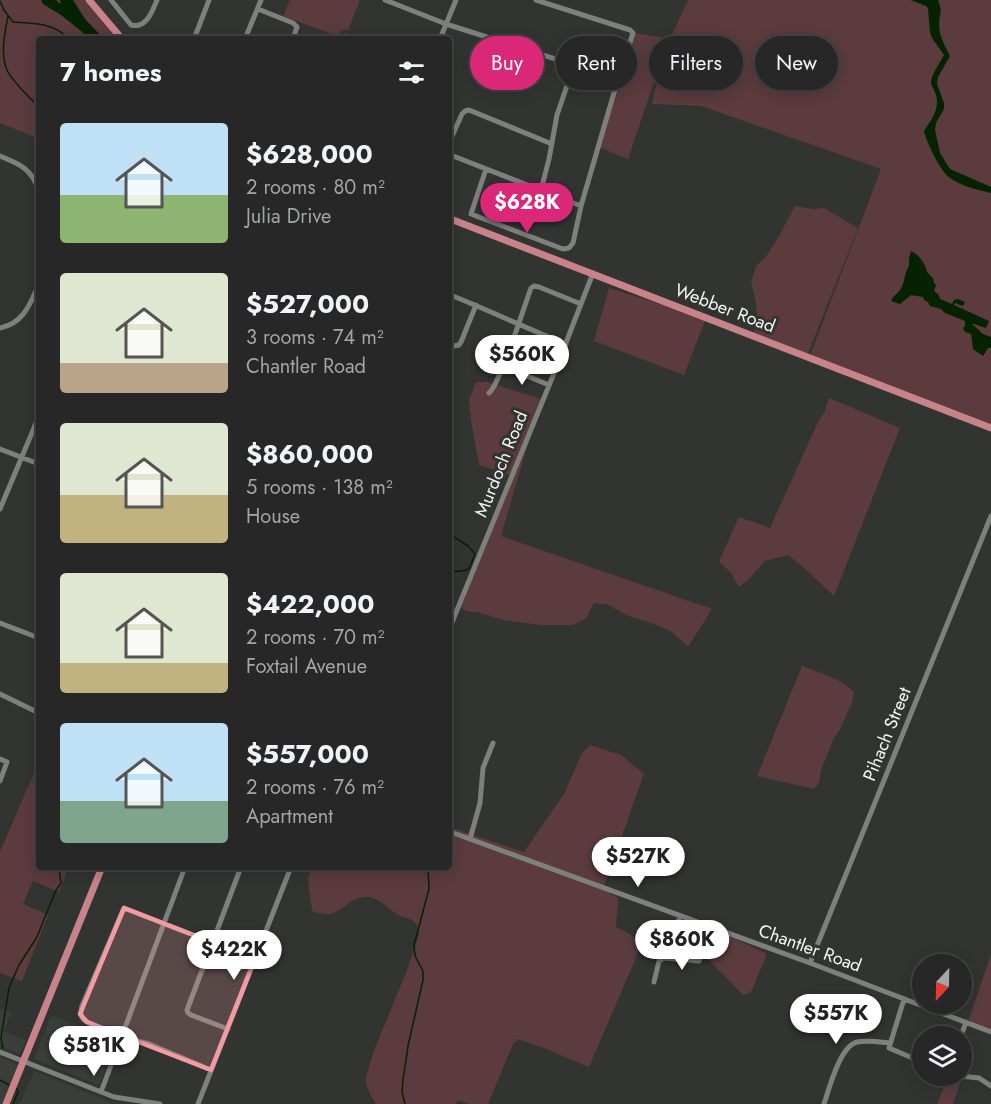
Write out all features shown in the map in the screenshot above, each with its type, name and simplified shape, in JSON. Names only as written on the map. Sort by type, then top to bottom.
[{"type":"main road","points":[[89,0],[119,36]]},
{"type":"main road","name":"Webber Road","points":[[452,220],[991,428]]},
{"type":"main road","points":[[6,1104],[101,870]]},
{"type":"street","points":[[111,0],[130,25],[134,26],[147,21],[157,0]]},
{"type":"street","points":[[195,36],[209,0]]},
{"type":"street","points":[[246,36],[261,0]]},
{"type":"street","points":[[385,0],[446,24],[556,59]]},
{"type":"street","points":[[402,7],[405,0]]},
{"type":"street","points":[[441,36],[456,0]]},
{"type":"street","points":[[536,0],[630,30],[633,33],[632,36]]},
{"type":"street","points":[[258,9],[293,23],[297,27],[294,36]]},
{"type":"street","points":[[541,190],[557,115],[566,90]]},
{"type":"street","points":[[486,169],[471,214],[563,249],[569,248],[573,243],[581,206],[615,90]]},
{"type":"street","points":[[452,136],[462,114],[469,110],[552,144]]},
{"type":"street","points":[[0,156],[27,170],[36,184]]},
{"type":"street","points":[[452,156],[581,206]]},
{"type":"street","name":"Murdoch Road","points":[[452,622],[593,273]]},
{"type":"street","points":[[489,393],[493,390],[531,288],[539,287],[581,304]]},
{"type":"street","points":[[0,328],[16,322],[26,313],[36,291]]},
{"type":"street","points":[[452,296],[566,344]]},
{"type":"street","points":[[452,345],[459,345],[461,342],[476,305]]},
{"type":"street","points":[[502,366],[549,385]]},
{"type":"street","points":[[0,509],[36,423]]},
{"type":"street","points":[[0,449],[36,463]]},
{"type":"street","name":"Pihach Street","points":[[810,963],[991,516]]},
{"type":"street","points":[[0,623],[36,638]]},
{"type":"street","points":[[0,694],[36,712]]},
{"type":"street","points":[[470,838],[480,803],[483,768],[493,743]]},
{"type":"street","points":[[0,759],[7,762],[0,781]]},
{"type":"street","name":"Chantler Road","points":[[452,832],[810,963],[991,1032]]},
{"type":"street","points":[[101,1092],[184,870]]},
{"type":"street","points":[[228,1029],[191,1015],[187,1010],[240,870]]},
{"type":"street","points":[[198,1104],[290,870]]},
{"type":"street","points":[[211,1070],[83,1020],[80,1014],[82,1006],[124,908],[255,959]]},
{"type":"street","points":[[668,958],[680,916]]},
{"type":"street","points":[[654,982],[659,961],[668,958],[699,961],[709,926]]},
{"type":"street","points":[[904,999],[889,1048],[912,1058]]},
{"type":"street","points":[[965,1026],[966,1022]]},
{"type":"street","points":[[824,1104],[839,1062],[848,1047],[856,1042],[890,1042]]},
{"type":"street","points":[[0,1052],[120,1099],[160,1104]]},
{"type":"street","points":[[972,1077],[979,1078],[991,1086]]},
{"type":"highlighted area","points":[[124,908],[255,959],[211,1070],[87,1022],[80,1014]]},
{"type":"shaded area","points":[[0,0],[84,0],[114,36],[36,36],[36,138],[0,123]]},
{"type":"shaded area","points":[[41,0],[56,0],[61,3],[60,0],[73,0],[85,19],[101,36],[87,36],[43,4]]},
{"type":"shaded area","points":[[290,0],[360,0],[348,30],[342,30],[337,36],[283,16]]},
{"type":"shaded area","points":[[688,0],[911,0],[928,8],[930,32],[940,34],[941,9],[938,0],[991,0],[991,429],[808,361],[881,169],[701,106],[652,104],[655,90],[743,90],[743,36],[672,36]]},
{"type":"shaded area","points":[[911,0],[938,0],[941,10],[940,33],[950,56],[938,77],[937,84],[944,103],[944,109],[936,123],[935,130],[940,153],[950,169],[991,187],[991,193],[950,178],[938,163],[928,142],[924,131],[937,105],[931,79],[944,55],[932,38],[928,8]]},
{"type":"shaded area","points":[[633,33],[654,36],[649,36],[649,90],[651,90],[628,159],[598,147],[616,90],[637,90],[637,36],[632,36]]},
{"type":"shaded area","points":[[795,206],[812,209],[824,208],[858,228],[807,356],[753,335],[757,321],[756,303],[751,283],[756,266],[767,255]]},
{"type":"shaded area","points":[[911,251],[921,260],[933,278],[936,285],[934,291],[940,299],[952,304],[958,299],[965,302],[963,306],[955,303],[954,305],[989,321],[986,328],[972,324],[983,334],[991,337],[991,348],[988,348],[983,356],[973,349],[971,334],[965,332],[963,328],[965,321],[930,306],[923,297],[911,295],[900,304],[891,301],[903,284]]},
{"type":"shaded area","points":[[609,288],[706,318],[684,375],[594,341]]},
{"type":"shaded area","points":[[476,382],[487,382],[541,399],[501,536],[712,609],[688,647],[671,631],[628,616],[609,605],[594,603],[586,618],[573,625],[541,625],[503,620],[461,608],[512,476],[479,465],[469,400]]},
{"type":"shaded area","points":[[829,398],[900,428],[834,596],[788,555],[765,561],[739,587],[720,559],[739,517],[770,528]]},
{"type":"shaded area","points":[[802,666],[836,679],[854,692],[852,703],[833,740],[821,770],[819,783],[814,789],[757,776]]},
{"type":"shaded area","points":[[590,745],[621,755],[644,774],[603,889],[618,898],[616,927],[635,939],[638,953],[589,1067],[518,1039],[513,1044],[488,1104],[469,1104],[458,1100],[456,1104],[376,1104],[367,1087],[367,1075],[373,1053],[419,935],[417,925],[377,900],[368,897],[357,899],[329,914],[312,911],[308,879],[310,870],[452,870],[452,828],[524,852],[564,794],[582,753]]},
{"type":"shaded area","points":[[36,768],[36,870],[67,870],[59,892],[33,881],[23,904],[48,915],[22,981],[0,973],[0,852]]},
{"type":"shaded area","points":[[707,930],[723,933],[767,954],[751,992],[743,995],[707,958],[701,947]]},
{"type":"shaded area","points":[[991,954],[991,1033],[967,1025]]},
{"type":"shaded area","points":[[0,1008],[11,1012],[4,1032],[26,1040],[20,1054],[0,1046]]},
{"type":"shaded area","points":[[51,1016],[100,1033],[93,1053],[109,1060],[99,1085],[34,1059]]},
{"type":"shaded area","points":[[0,1057],[18,1065],[2,1104],[0,1104]]},
{"type":"shaded area","points":[[34,1071],[112,1103],[112,1104],[20,1104]]},
{"type":"shaded area","points":[[944,1086],[959,1086],[953,1104],[937,1104]]},
{"type":"waterway","points":[[0,1],[13,22],[50,27],[65,36]]},
{"type":"waterway","points":[[8,16],[3,50],[5,64],[9,74],[36,104]]},
{"type":"waterway","points":[[452,536],[468,546],[475,554],[469,569],[452,571]]},
{"type":"waterway","points":[[3,1048],[1,1038],[9,988],[19,965],[37,937],[55,892],[61,883],[59,870]]},
{"type":"waterway","points":[[405,1104],[402,1092],[403,1080],[423,980],[423,971],[415,956],[414,945],[429,889],[428,870]]},
{"type":"waterway","points":[[0,1080],[9,1085]]},
{"type":"waterway","points":[[13,1104],[17,1089]]}]
